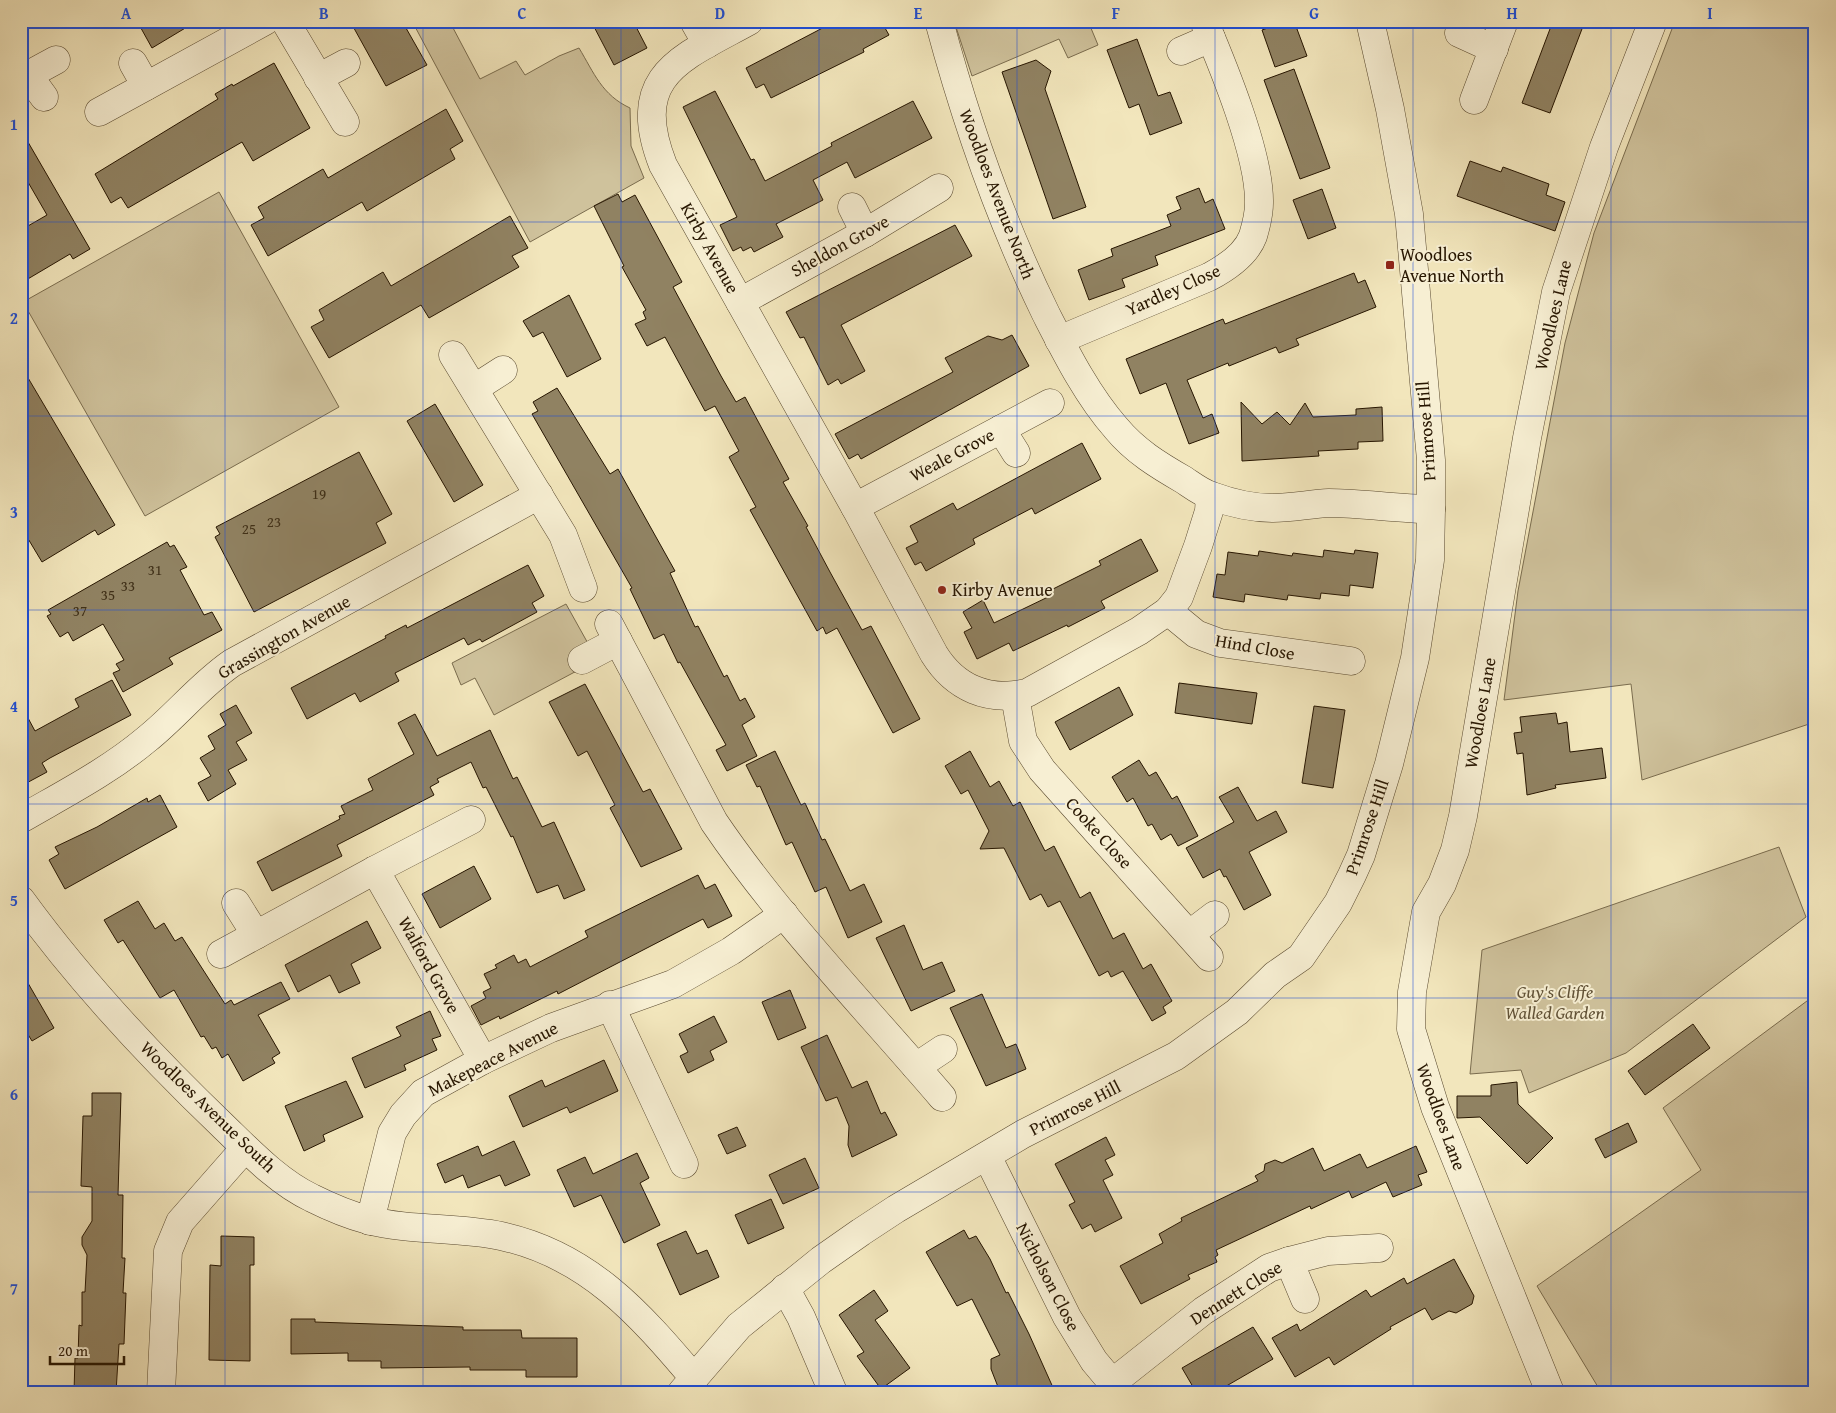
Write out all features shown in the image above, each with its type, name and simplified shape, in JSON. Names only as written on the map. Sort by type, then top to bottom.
[{"type":"street","points":[[99,112],[264,21]]},
{"type":"street","points":[[285,21],[345,122]]},
{"type":"street","name":"Kirby Avenue","points":[[749,21],[700,33],[686,57],[669,71],[659,84],[651,103],[652,135],[663,165],[941,666],[950,675],[976,692],[1015,696],[1038,688],[1140,632],[1168,611],[1179,597],[1209,511],[1210,496]]},
{"type":"street","name":"Woodloes Avenue North","points":[[939,21],[956,84],[994,194],[1023,264],[1059,340],[1098,405],[1115,428],[1153,463],[1210,496],[1247,505],[1273,508],[1330,503],[1403,510],[1431,509]]},
{"type":"street","name":"Primrose Hill","points":[[688,1385],[739,1326],[785,1288],[896,1208],[1023,1134],[1145,1073],[1206,1036],[1237,1012],[1275,975],[1301,957],[1338,903],[1361,855],[1388,764],[1417,650],[1430,560],[1430,460],[1410,214],[1392,119],[1370,21]]},
{"type":"street","points":[[1474,100],[1504,21]]},
{"type":"street","name":"Woodloes Lane","points":[[1550,1392],[1435,1107],[1411,1029],[1412,992],[1426,912],[1442,884],[1455,850],[1463,816],[1524,456],[1556,292],[1604,147],[1653,21]]},
{"type":"street","name":"Yardley Close","points":[[1059,340],[1209,277],[1226,268],[1241,254],[1252,238],[1259,203],[1254,168],[1245,130],[1207,30],[1181,50]]},
{"type":"street","points":[[1460,33],[1494,48]]},
{"type":"street","points":[[44,97],[25,77],[56,60]]},
{"type":"street","points":[[133,63],[146,86]]},
{"type":"street","points":[[318,78],[346,63]]},
{"type":"street","name":"Sheldon Grove","points":[[740,302],[865,233],[939,188]]},
{"type":"street","points":[[852,207],[865,233]]},
{"type":"street","points":[[453,355],[475,388],[563,535],[583,588]]},
{"type":"street","points":[[475,388],[503,370]]},
{"type":"street","name":"Weale Grove","points":[[855,508],[1050,402]]},
{"type":"street","points":[[1001,429],[1016,452]]},
{"type":"street","name":"Grassington Avenue","points":[[21,818],[93,777],[135,749],[175,714],[206,683],[232,663],[538,495]]},
{"type":"street","name":"Hind Close","points":[[1168,611],[1196,634],[1220,643],[1351,661]]},
{"type":"street","points":[[582,660],[613,632],[714,822],[784,914],[942,1097]]},
{"type":"street","name":"Cooke Close","points":[[1015,696],[1019,728],[1030,755],[1209,957]]},
{"type":"street","points":[[221,954],[471,820]]},
{"type":"street","name":"Walford Grove","points":[[375,870],[483,1060]]},
{"type":"street","name":"Woodloes Avenue South","points":[[21,900],[29,929],[246,1148],[276,1174],[309,1196],[337,1209],[370,1220],[500,1236],[549,1250],[591,1274],[614,1293],[688,1385]]},
{"type":"street","points":[[236,903],[256,935]]},
{"type":"street","name":"Makepeace Avenue","points":[[370,1220],[385,1153],[392,1133],[403,1115],[429,1089],[483,1060],[551,1028],[610,1005],[673,984],[701,970],[784,914]]},
{"type":"street","points":[[1190,934],[1215,915]]},
{"type":"street","points":[[610,1005],[684,1164]]},
{"type":"street","points":[[916,1066],[944,1049]]},
{"type":"street","points":[[161,1392],[168,1251],[180,1222],[246,1148]]},
{"type":"street","name":"Nicholson Close","points":[[987,1156],[1067,1317],[1094,1361],[1116,1387]]},
{"type":"street","name":"Dennett Close","points":[[1116,1387],[1203,1311],[1269,1268],[1289,1260],[1328,1251],[1379,1248]]},
{"type":"street","points":[[1289,1260],[1305,1299]]},
{"type":"street","points":[[785,1288],[801,1316],[833,1392]]},
{"type":"green space","points":[[412,21],[461,21],[452,26],[480,79],[516,61],[525,75],[559,56],[579,48],[594,75],[606,90],[620,103],[630,108],[631,146],[644,178],[530,242]]},
{"type":"green space","points":[[954,21],[1088,21],[1098,45],[1068,58],[1059,39],[972,76]]},
{"type":"green space","points":[[1675,21],[1815,21],[1815,735],[1809,724],[1642,780],[1631,684],[1504,700],[1518,591],[1565,343],[1594,233]]},
{"type":"green space","points":[[219,192],[339,407],[145,516],[23,302]]},
{"type":"green space","points":[[566,604],[590,647],[586,666],[494,715],[475,678],[461,685],[452,663]]},
{"type":"green space","name":"Guy's Cliffe Walled Garden","points":[[1779,847],[1806,917],[1626,1053],[1529,1093],[1521,1070],[1470,1074],[1482,950]]},
{"type":"green space","points":[[1815,995],[1815,1392],[1601,1392],[1537,1286],[1701,1170],[1663,1108]]},
{"type":"building","points":[[137,21],[197,21],[152,48]]},
{"type":"building","points":[[350,21],[402,21],[427,65],[386,86]]},
{"type":"building","points":[[591,21],[633,21],[647,48],[614,65]]},
{"type":"building","points":[[836,21],[881,21],[889,35],[863,49],[864,52],[771,98],[764,84],[756,88],[746,68]]},
{"type":"building","points":[[1288,21],[1294,21],[1307,56],[1275,67],[1262,30]]},
{"type":"building","points":[[1553,21],[1585,21],[1550,113],[1522,103]]},
{"type":"building","points":[[1137,39],[1158,96],[1170,92],[1182,123],[1150,135],[1139,104],[1129,108],[1107,50]]},
{"type":"building","points":[[1036,60],[1051,71],[1045,89],[1086,207],[1053,219],[1002,72]]},
{"type":"building","points":[[274,63],[310,128],[253,161],[242,142],[128,208],[121,197],[111,203],[95,174],[218,99],[215,94]]},
{"type":"building","points":[[1294,69],[1330,168],[1300,179],[1264,80]]},
{"type":"building","points":[[715,91],[751,160],[754,159],[765,181],[832,146],[831,143],[913,101],[932,138],[855,178],[847,162],[813,180],[823,200],[776,224],[783,237],[754,252],[751,247],[743,251],[741,247],[733,251],[720,225],[737,217],[683,107]]},
{"type":"building","points":[[446,109],[463,141],[450,149],[455,159],[367,211],[362,202],[268,256],[251,225],[264,218],[258,207],[323,169],[328,178]]},
{"type":"building","points":[[21,130],[90,249],[73,259],[70,254],[21,283],[21,230],[47,215],[21,170]]},
{"type":"building","points":[[1470,161],[1501,172],[1503,167],[1549,184],[1546,195],[1565,202],[1555,231],[1457,196]]},
{"type":"building","points":[[1199,188],[1205,203],[1213,199],[1225,229],[1155,256],[1158,265],[1122,279],[1125,287],[1089,300],[1078,270],[1113,256],[1111,249],[1171,226],[1167,215],[1181,209],[1176,197]]},
{"type":"building","points":[[1322,189],[1336,228],[1308,239],[1293,200]]},
{"type":"building","points":[[618,194],[622,202],[635,195],[682,282],[673,287],[721,376],[736,402],[745,397],[789,479],[783,482],[808,526],[806,527],[830,572],[862,630],[871,626],[920,719],[893,733],[837,628],[826,634],[823,627],[817,631],[750,510],[756,507],[729,457],[739,451],[715,406],[705,411],[665,337],[647,346],[635,324],[646,319],[643,312],[646,310],[622,267],[624,266],[594,206]]},
{"type":"building","points":[[510,216],[528,248],[512,256],[519,267],[429,318],[421,305],[329,358],[311,327],[324,320],[319,310],[383,272],[391,286]]},
{"type":"building","points":[[955,225],[972,256],[841,325],[865,371],[841,384],[838,379],[828,385],[804,337],[800,338],[786,312]]},
{"type":"building","points":[[1354,273],[1358,283],[1365,280],[1376,307],[1296,339],[1299,345],[1279,353],[1276,347],[1229,366],[1228,363],[1187,380],[1203,418],[1212,414],[1219,433],[1189,444],[1166,383],[1140,394],[1126,359],[1223,319],[1225,324]]},
{"type":"building","points":[[569,295],[601,359],[567,377],[543,332],[533,337],[523,321]]},
{"type":"building","points":[[1012,335],[1029,366],[861,459],[858,454],[849,459],[835,434],[953,372],[945,358],[988,336],[1002,340]]},
{"type":"building","points":[[21,366],[115,525],[98,535],[95,530],[42,562],[21,527]]},
{"type":"building","points":[[557,388],[610,474],[618,469],[675,571],[670,573],[695,627],[698,626],[724,677],[727,675],[740,701],[745,698],[755,717],[742,725],[757,756],[727,771],[716,750],[726,745],[680,662],[678,663],[664,634],[654,639],[630,589],[632,588],[532,414],[538,411],[533,402]]},
{"type":"building","points":[[1241,402],[1262,424],[1277,412],[1290,425],[1305,403],[1313,417],[1356,415],[1356,409],[1382,407],[1383,441],[1358,442],[1358,449],[1318,451],[1319,456],[1242,461]]},
{"type":"building","points":[[435,404],[483,485],[454,502],[407,421]]},
{"type":"building","points":[[1082,443],[1101,479],[1035,514],[1032,508],[973,539],[975,544],[926,571],[921,562],[915,565],[906,548],[918,542],[910,526],[953,503],[957,510]]},
{"type":"building","points":[[359,452],[392,514],[376,523],[386,543],[254,612],[215,537],[220,534],[216,527]]},
{"type":"building","points":[[1141,539],[1158,571],[1101,601],[1105,608],[1068,627],[1067,625],[1013,651],[1009,643],[977,659],[964,632],[972,628],[963,612],[983,600],[994,623],[1048,597],[1045,593],[1101,565],[1099,561]]},
{"type":"building","points":[[167,542],[170,547],[174,545],[187,567],[180,570],[204,615],[212,612],[222,630],[169,658],[173,664],[123,692],[113,673],[120,670],[116,664],[124,660],[103,624],[73,641],[68,632],[60,637],[47,616],[51,614],[48,610]]},
{"type":"building","points":[[1324,550],[1354,554],[1355,550],[1378,553],[1373,588],[1350,585],[1349,596],[1321,593],[1320,599],[1288,595],[1287,600],[1245,594],[1244,602],[1213,597],[1217,574],[1225,575],[1228,552],[1258,556],[1259,551],[1292,556],[1293,553],[1323,557]]},
{"type":"building","points":[[528,565],[544,596],[532,603],[537,612],[482,642],[480,639],[468,645],[464,638],[395,673],[399,681],[360,702],[355,693],[307,719],[291,688],[386,638],[385,636],[406,625],[407,628]]},
{"type":"building","points":[[112,680],[131,715],[42,763],[47,772],[21,786],[21,705],[35,731],[79,707],[75,699]]},
{"type":"building","points":[[1179,683],[1257,693],[1252,724],[1175,713]]},
{"type":"building","points":[[585,684],[643,792],[650,789],[682,849],[641,867],[610,808],[615,805],[587,751],[578,756],[549,702]]},
{"type":"building","points":[[1119,687],[1133,715],[1070,750],[1055,722]]},
{"type":"building","points":[[236,705],[252,733],[236,742],[247,760],[228,770],[236,784],[208,801],[198,783],[211,776],[200,758],[215,749],[208,736],[226,725],[220,714]]},
{"type":"building","points":[[1314,706],[1345,710],[1333,788],[1302,783]]},
{"type":"building","points":[[1556,713],[1558,724],[1567,722],[1570,752],[1602,748],[1606,778],[1555,785],[1556,788],[1527,795],[1523,753],[1517,754],[1514,733],[1522,732],[1520,717]]},
{"type":"building","points":[[415,714],[437,756],[490,730],[513,779],[517,777],[542,827],[554,822],[585,890],[564,899],[558,885],[537,893],[513,836],[511,837],[486,787],[483,788],[471,762],[437,779],[439,782],[430,787],[434,795],[337,845],[342,856],[272,891],[257,862],[340,819],[339,816],[345,814],[341,806],[373,790],[368,779],[414,754],[398,723]]},
{"type":"building","points":[[775,751],[801,805],[805,803],[822,840],[825,839],[850,891],[864,884],[882,922],[848,938],[826,887],[815,892],[792,842],[786,845],[760,786],[757,787],[746,765]]},
{"type":"building","points":[[970,751],[990,787],[999,781],[1013,806],[1020,802],[1045,851],[1054,846],[1080,898],[1090,892],[1113,939],[1124,933],[1143,969],[1151,964],[1172,1001],[1163,1007],[1166,1013],[1152,1021],[1123,971],[1111,977],[1108,971],[1099,976],[1060,901],[1048,907],[1041,894],[1030,900],[1004,848],[980,849],[989,831],[968,790],[961,794],[945,766]]},
{"type":"building","points":[[1139,760],[1149,776],[1156,772],[1172,799],[1177,796],[1198,836],[1178,846],[1171,834],[1161,840],[1152,824],[1148,826],[1133,798],[1127,802],[1112,777]]},
{"type":"building","points":[[1238,787],[1257,821],[1276,811],[1287,832],[1249,852],[1271,895],[1244,910],[1226,876],[1224,877],[1220,869],[1203,878],[1186,848],[1234,822],[1219,797]]},
{"type":"building","points":[[160,795],[177,827],[65,889],[49,860],[59,854],[55,847],[97,827],[147,798],[148,802]]},
{"type":"building","points":[[474,866],[491,899],[440,928],[422,894]]},
{"type":"building","points":[[698,875],[705,889],[715,884],[732,916],[708,928],[703,919],[558,994],[557,991],[500,1019],[499,1016],[481,1025],[471,1006],[486,998],[483,992],[491,988],[484,974],[497,968],[495,965],[514,955],[518,963],[526,959],[530,967],[588,937],[585,931]]},
{"type":"building","points":[[138,901],[155,929],[164,923],[175,941],[182,937],[225,1004],[231,1000],[234,1005],[281,982],[290,999],[258,1015],[280,1053],[272,1058],[275,1063],[243,1081],[228,1054],[222,1058],[216,1047],[212,1049],[204,1036],[201,1037],[174,990],[160,998],[123,940],[118,943],[104,920]]},
{"type":"building","points":[[367,921],[381,948],[351,964],[360,983],[339,993],[330,975],[298,992],[285,965]]},
{"type":"building","points":[[904,925],[923,970],[942,962],[955,991],[911,1011],[876,938]]},
{"type":"building","points":[[21,971],[54,1028],[32,1041],[21,1023]]},
{"type":"building","points":[[790,990],[806,1028],[778,1040],[762,1002]]},
{"type":"building","points":[[982,994],[1006,1048],[1016,1044],[1026,1069],[986,1086],[950,1008]]},
{"type":"building","points":[[430,1011],[441,1036],[432,1039],[437,1050],[404,1065],[406,1070],[365,1088],[352,1058],[401,1036],[396,1027]]},
{"type":"building","points":[[714,1016],[727,1042],[710,1051],[714,1060],[688,1073],[680,1056],[688,1052],[679,1034]]},
{"type":"building","points":[[1693,1024],[1710,1048],[1645,1095],[1628,1071]]},
{"type":"building","points":[[827,1035],[852,1088],[867,1081],[881,1114],[885,1112],[897,1135],[852,1157],[848,1145],[849,1126],[837,1097],[826,1101],[801,1047]]},
{"type":"building","points":[[604,1060],[618,1091],[570,1113],[567,1107],[523,1127],[509,1096],[542,1080],[545,1087]]},
{"type":"building","points":[[346,1081],[363,1117],[323,1135],[325,1141],[304,1151],[285,1106]]},
{"type":"building","points":[[1517,1082],[1518,1104],[1553,1138],[1527,1164],[1480,1117],[1457,1118],[1457,1096],[1491,1096],[1491,1085]]},
{"type":"building","points":[[92,1093],[121,1093],[118,1195],[123,1195],[122,1258],[125,1258],[123,1293],[126,1293],[124,1344],[119,1344],[116,1392],[74,1392],[75,1358],[78,1358],[79,1325],[82,1326],[82,1292],[85,1292],[87,1255],[82,1245],[82,1237],[92,1221],[92,1187],[81,1186],[83,1116],[92,1116]]},
{"type":"building","points":[[1628,1123],[1637,1142],[1605,1158],[1595,1139]]},
{"type":"building","points":[[737,1127],[746,1146],[727,1154],[718,1135]]},
{"type":"building","points":[[1106,1137],[1115,1155],[1105,1160],[1113,1175],[1103,1180],[1122,1218],[1095,1232],[1091,1224],[1082,1229],[1069,1205],[1075,1202],[1055,1164]]},
{"type":"building","points":[[514,1141],[530,1175],[505,1186],[500,1175],[468,1188],[463,1175],[445,1183],[437,1164],[478,1146],[482,1156]]},
{"type":"building","points":[[1416,1146],[1427,1172],[1418,1175],[1422,1185],[1393,1197],[1386,1182],[1352,1198],[1349,1191],[1311,1209],[1310,1206],[1216,1250],[1218,1255],[1215,1257],[1217,1262],[1188,1275],[1190,1279],[1141,1304],[1120,1266],[1163,1243],[1159,1234],[1182,1221],[1181,1218],[1258,1181],[1255,1176],[1264,1171],[1265,1164],[1275,1160],[1282,1163],[1313,1148],[1324,1171],[1360,1154],[1367,1168]]},
{"type":"building","points":[[637,1153],[649,1178],[640,1183],[660,1225],[624,1243],[601,1195],[574,1207],[557,1170],[585,1157],[593,1174]]},
{"type":"building","points":[[805,1158],[819,1188],[783,1204],[769,1175]]},
{"type":"building","points":[[771,1199],[784,1228],[748,1244],[735,1215]]},
{"type":"building","points":[[964,1230],[969,1239],[976,1236],[990,1259],[1029,1334],[1055,1392],[1000,1392],[991,1369],[991,1359],[1000,1355],[972,1299],[957,1306],[926,1252]]},
{"type":"building","points":[[686,1231],[697,1254],[707,1250],[719,1277],[680,1295],[657,1244]]},
{"type":"building","points":[[221,1236],[254,1237],[254,1265],[250,1265],[250,1361],[209,1360],[210,1265],[221,1266]]},
{"type":"building","points":[[1454,1259],[1474,1296],[1472,1304],[1456,1313],[1449,1311],[1432,1320],[1425,1308],[1390,1327],[1391,1329],[1334,1365],[1329,1357],[1295,1377],[1272,1338],[1297,1324],[1300,1331],[1366,1290],[1371,1297],[1404,1278],[1407,1284]]},
{"type":"building","points":[[874,1290],[888,1311],[875,1320],[910,1368],[881,1389],[857,1356],[864,1352],[839,1315]]},
{"type":"building","points":[[291,1319],[315,1319],[315,1322],[463,1327],[463,1330],[521,1330],[522,1338],[577,1338],[577,1377],[526,1377],[526,1370],[470,1370],[470,1367],[381,1368],[381,1361],[348,1361],[348,1353],[291,1354]]},
{"type":"building","points":[[1253,1327],[1273,1359],[1216,1392],[1196,1392],[1182,1368]]},
{"type":"place","name":"Woodloes Avenue North","points":[[1390,265]]},
{"type":"place","name":"Kirby Avenue","points":[[942,590]]}]
